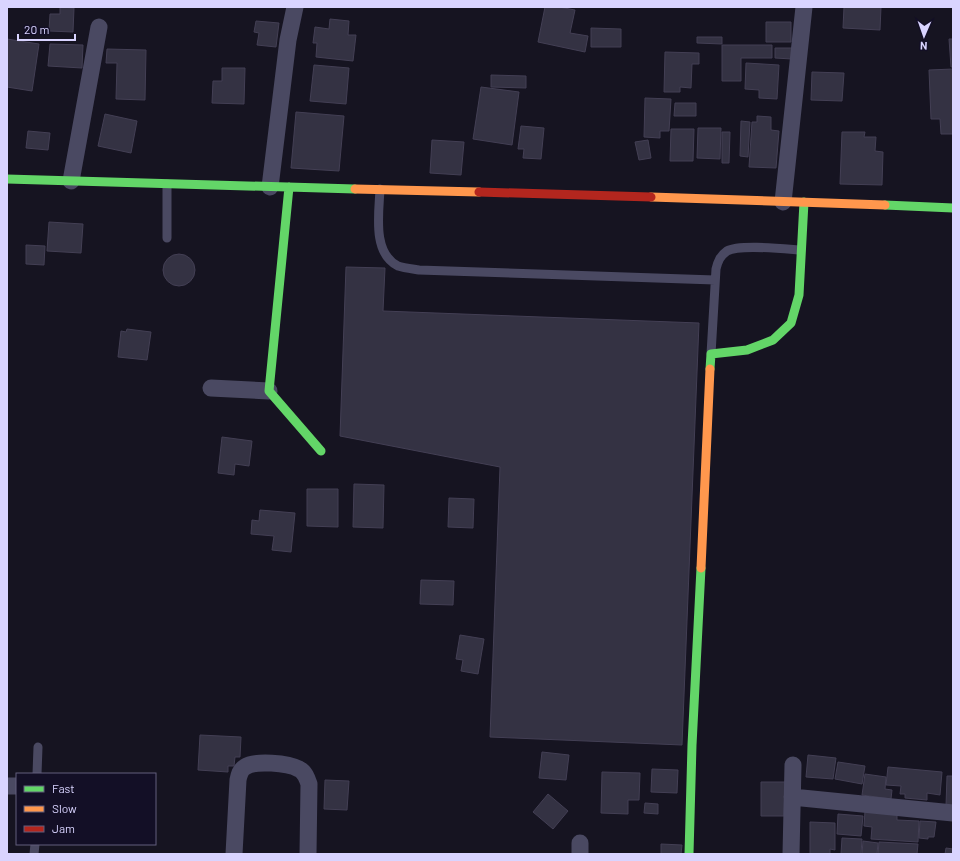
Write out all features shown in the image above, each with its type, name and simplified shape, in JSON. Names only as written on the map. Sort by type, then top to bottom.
[{"type":"street","points":[[270,187],[288,40],[295,7]]},
{"type":"street","points":[[783,202],[804,7]]},
{"type":"street","points":[[71,181],[99,26]]},
{"type":"street","points":[[7,179],[804,202],[953,208]]},
{"type":"street","points":[[269,391],[289,187]]},
{"type":"street","points":[[689,854],[692,745],[711,354],[747,350],[773,340],[791,322],[799,295],[804,202]]},
{"type":"street","points":[[211,388],[269,391],[321,451]]},
{"type":"street","points":[[234,854],[239,773],[244,767],[250,764],[276,763],[289,765],[300,769],[306,775],[309,784],[308,854]]},
{"type":"street","points":[[791,854],[793,765]]},
{"type":"street","points":[[792,797],[953,814]]},
{"type":"lane","points":[[167,184],[167,238]]},
{"type":"lane","points":[[380,190],[379,223],[381,243],[387,258],[399,266],[419,270],[715,280]]},
{"type":"lane","points":[[711,354],[716,268],[719,258],[728,250],[743,248],[801,250]]},
{"type":"lane","points":[[37,773],[38,747]]},
{"type":"building","points":[[60,7],[74,8],[73,32],[49,31],[50,14],[60,14]]},
{"type":"building","points":[[545,7],[559,7],[575,10],[570,33],[588,36],[585,52],[538,42]]},
{"type":"building","points":[[844,7],[881,7],[880,30],[843,28]]},
{"type":"building","points":[[330,19],[349,21],[348,35],[356,35],[353,61],[316,57],[317,43],[313,43],[315,27],[329,29]]},
{"type":"building","points":[[256,21],[279,23],[276,47],[257,45],[259,33],[254,32]]},
{"type":"building","points":[[766,22],[791,22],[791,42],[766,42]]},
{"type":"building","points":[[591,28],[621,29],[621,47],[591,47]]},
{"type":"building","points":[[697,37],[722,37],[722,44],[697,43]]},
{"type":"building","points":[[7,39],[39,44],[32,91],[7,87]]},
{"type":"building","points":[[949,39],[953,39],[953,67],[951,67]]},
{"type":"building","points":[[50,44],[83,45],[82,68],[48,66]]},
{"type":"building","points":[[722,45],[772,45],[772,58],[741,58],[741,81],[722,81]]},
{"type":"building","points":[[775,48],[792,48],[792,59],[775,58]]},
{"type":"building","points":[[107,49],[146,50],[145,100],[116,99],[117,63],[106,63]]},
{"type":"building","points":[[665,52],[699,53],[699,64],[692,64],[691,88],[680,87],[680,92],[664,92]]},
{"type":"building","points":[[746,63],[779,65],[777,99],[759,98],[759,90],[745,89]]},
{"type":"building","points":[[314,65],[349,68],[346,104],[310,101]]},
{"type":"building","points":[[222,68],[245,68],[244,104],[212,103],[213,81],[222,81]]},
{"type":"building","points":[[953,69],[953,134],[941,134],[940,119],[931,119],[929,70]]},
{"type":"building","points":[[812,72],[844,73],[842,101],[811,100]]},
{"type":"building","points":[[491,75],[526,76],[526,88],[491,87]]},
{"type":"building","points":[[481,87],[519,92],[512,145],[473,139]]},
{"type":"building","points":[[645,98],[671,99],[669,131],[660,131],[660,138],[644,137]]},
{"type":"building","points":[[675,103],[696,103],[696,116],[674,116]]},
{"type":"building","points":[[296,112],[344,116],[339,171],[291,168]]},
{"type":"building","points":[[105,114],[137,121],[131,153],[98,146]]},
{"type":"building","points":[[757,116],[771,117],[771,130],[779,131],[776,168],[749,167],[752,122],[757,122]]},
{"type":"building","points":[[741,121],[750,122],[748,157],[740,156]]},
{"type":"building","points":[[521,126],[544,128],[541,159],[523,158],[524,149],[518,149]]},
{"type":"building","points":[[698,128],[721,128],[720,159],[697,158]]},
{"type":"building","points":[[671,129],[694,129],[693,161],[670,161]]},
{"type":"building","points":[[28,131],[50,133],[48,150],[26,148]]},
{"type":"building","points":[[722,132],[730,132],[729,163],[722,163]]},
{"type":"building","points":[[842,132],[865,132],[864,137],[876,137],[875,151],[883,152],[882,185],[840,184]]},
{"type":"building","points":[[432,140],[464,142],[461,175],[430,173]]},
{"type":"building","points":[[648,140],[651,158],[639,160],[635,142]]},
{"type":"building","points":[[49,222],[83,224],[81,253],[47,251]]},
{"type":"building","points":[[26,245],[45,246],[44,265],[26,264]]},
{"type":"building","points":[[176,254],[182,254],[192,261],[195,270],[194,276],[188,283],[182,286],[176,286],[166,279],[163,273],[163,267],[170,257]]},
{"type":"building","points":[[346,267],[385,268],[383,311],[699,323],[682,745],[490,737],[500,467],[340,436]]},
{"type":"building","points":[[127,329],[151,332],[147,360],[118,357],[121,331],[126,332]]},
{"type":"building","points":[[222,437],[252,441],[249,466],[235,464],[234,475],[218,473]]},
{"type":"building","points":[[354,484],[384,485],[383,528],[353,527]]},
{"type":"building","points":[[307,489],[338,489],[338,527],[307,526]]},
{"type":"building","points":[[449,498],[474,499],[473,528],[448,527]]},
{"type":"building","points":[[260,510],[295,513],[291,552],[272,550],[274,536],[251,534],[252,520],[259,521]]},
{"type":"building","points":[[421,580],[454,581],[453,605],[420,604]]},
{"type":"building","points":[[460,635],[484,639],[478,674],[461,671],[463,660],[456,659]]},
{"type":"building","points":[[200,735],[241,737],[240,757],[235,757],[234,766],[228,766],[228,772],[198,770]]},
{"type":"building","points":[[542,752],[569,755],[566,780],[539,778]]},
{"type":"building","points":[[808,755],[836,758],[833,779],[806,777]]},
{"type":"building","points":[[838,762],[865,766],[862,784],[835,779]]},
{"type":"building","points":[[888,767],[942,772],[940,795],[927,793],[927,800],[905,798],[905,794],[900,794],[901,786],[886,785]]},
{"type":"building","points":[[652,769],[678,770],[677,793],[651,792]]},
{"type":"building","points":[[602,772],[640,773],[639,800],[628,800],[628,814],[601,813]]},
{"type":"building","points":[[865,774],[886,777],[885,789],[892,790],[891,799],[862,795]]},
{"type":"building","points":[[947,776],[953,776],[953,806],[946,806]]},
{"type":"building","points":[[325,780],[349,781],[347,810],[324,809]]},
{"type":"building","points":[[761,782],[785,782],[784,816],[761,816]]},
{"type":"building","points":[[548,794],[568,811],[553,829],[533,812]]},
{"type":"building","points":[[645,803],[658,804],[658,814],[644,813]]},
{"type":"building","points":[[865,811],[897,813],[897,820],[919,821],[918,842],[871,839],[872,827],[864,826]]},
{"type":"building","points":[[838,814],[863,816],[861,836],[837,834]]},
{"type":"building","points":[[920,821],[936,822],[934,837],[928,837],[928,839],[919,838]]},
{"type":"building","points":[[810,822],[835,823],[835,850],[830,849],[830,854],[810,854]]},
{"type":"building","points":[[842,838],[862,839],[861,854],[841,854]]},
{"type":"building","points":[[863,841],[878,843],[877,854],[862,854]]},
{"type":"building","points":[[879,842],[918,844],[917,854],[878,854]]},
{"type":"building","points":[[661,844],[682,845],[681,854],[661,854]]},
{"type":"building","points":[[946,848],[953,849],[953,854],[945,854]]},
{"type":"traffic: fast","points":[[7,179],[355,189]]},
{"type":"traffic: fast","points":[[289,187],[269,391],[321,451]]},
{"type":"traffic: fast","points":[[710,369],[711,354],[747,350],[773,340],[791,323],[799,295],[804,202]]},
{"type":"traffic: fast","points":[[885,205],[953,208]]},
{"type":"traffic: fast","points":[[689,854],[692,745],[701,568]]},
{"type":"traffic: slow","points":[[355,189],[479,192]]},
{"type":"traffic: slow","points":[[651,197],[885,205]]},
{"type":"traffic: slow","points":[[701,568],[710,369]]},
{"type":"traffic: jam","points":[[479,192],[651,197]]}]
